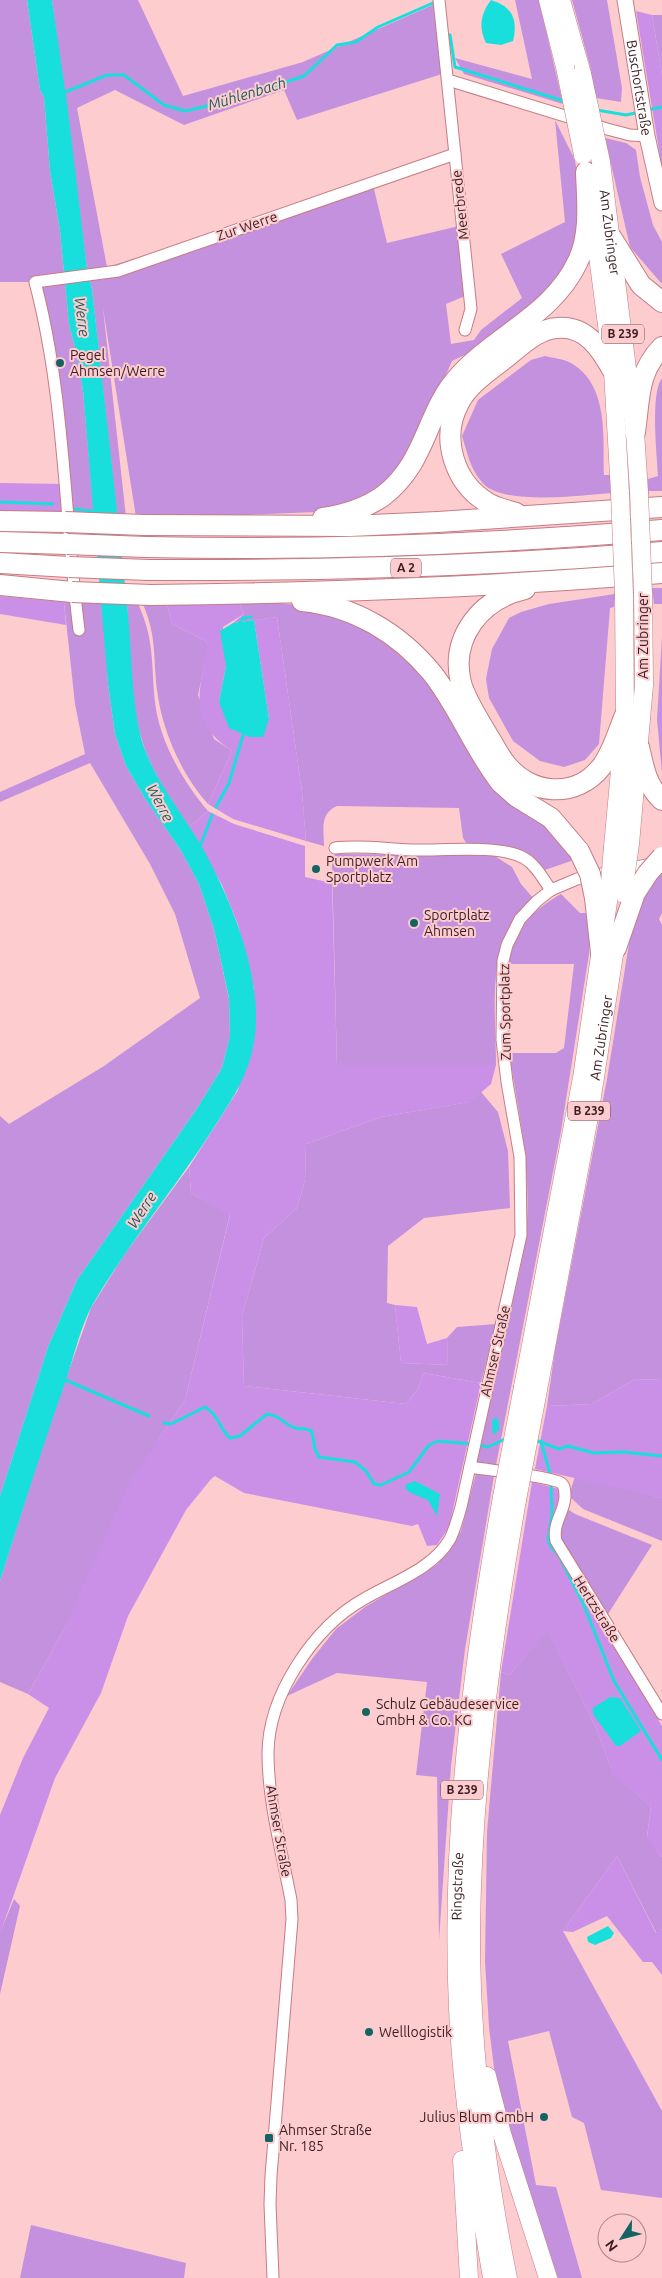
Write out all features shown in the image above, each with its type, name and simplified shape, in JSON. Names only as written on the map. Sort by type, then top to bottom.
[{"type":"highway","name":"Am Zubringer","points":[[548,0],[611,237],[635,432],[643,593],[644,685],[639,747],[621,846]]},
{"type":"highway","name":"Am Zubringer","points":[[561,0],[582,74],[613,371],[624,594],[625,714],[621,846],[616,895]]},
{"type":"highway","points":[[282,526],[337,516],[361,508],[382,496],[397,482],[417,458],[443,398],[459,376],[541,309],[560,291],[579,260],[584,242],[590,163]]},
{"type":"highway","points":[[611,237],[641,284],[662,302]]},
{"type":"highway","points":[[530,516],[488,503],[470,489],[460,475],[452,456],[450,436],[453,419],[459,403],[480,379],[526,342],[542,332],[557,328],[573,330],[587,336],[600,347],[613,371]]},
{"type":"highway","points":[[635,432],[643,373],[652,358],[662,347]]},
{"type":"highway","points":[[0,521],[282,526],[438,522],[662,506]]},
{"type":"highway","name":"A 2","points":[[0,542],[346,548],[479,543],[662,530]]},
{"type":"highway","name":"A 2","points":[[0,563],[149,570],[322,570],[429,567],[662,552]]},
{"type":"highway","points":[[0,585],[72,592],[151,595],[254,594],[563,581],[662,573]]},
{"type":"highway","points":[[563,581],[512,592],[484,608],[472,621],[460,647],[459,667],[461,684],[505,763],[529,785],[546,790],[562,790],[578,785],[590,778],[602,766],[611,750],[625,714]]},
{"type":"highway","points":[[254,594],[268,598],[327,604],[359,616],[385,629],[408,647],[432,674],[501,783],[517,797],[551,818],[579,851],[590,874],[616,895]]},
{"type":"highway","points":[[639,747],[646,780],[652,791],[662,800]]},
{"type":"highway","points":[[608,950],[616,895],[648,872],[662,856]]},
{"type":"highway","points":[[608,950],[616,895]]},
{"type":"highway","name":"Am Zubringer","points":[[510,1498],[554,1268],[582,1078],[608,950]]},
{"type":"highway","name":"Ringstraße","points":[[508,2278],[497,2222],[482,2124],[471,1934],[475,1819],[510,1498]]},
{"type":"highway","name":"Ringstraße","points":[[492,2278],[472,2164],[464,2086],[458,2007],[457,1931],[461,1796],[484,1597],[510,1498]]},
{"type":"highway","points":[[473,1989],[481,2016],[488,2080],[502,2134],[548,2278]]},
{"type":"highway","points":[[464,2086],[458,2098],[469,2278]]},
{"type":"main road","name":"Buschortstraße","points":[[625,0],[647,136],[662,203]]},
{"type":"street","name":"Meerbrede","points":[[439,0],[471,309],[465,330]]},
{"type":"street","points":[[448,80],[614,131],[647,136]]},
{"type":"street","name":"Zur Werre","points":[[79,630],[56,383],[40,281],[103,273],[128,267],[455,154]]},
{"type":"street","points":[[335,848],[360,846],[410,850],[497,851],[516,854],[532,864],[551,890]]},
{"type":"street","name":"Zum Sportplatz","points":[[521,1235],[520,1157],[502,1040],[503,961],[506,945],[520,919],[537,901],[551,890],[577,879],[662,862]]},
{"type":"street","name":"Ahmser Straße","points":[[273,2278],[271,2186],[292,1919],[269,1776],[268,1752],[271,1729],[283,1691],[294,1670],[322,1632],[361,1600],[435,1558],[451,1537],[462,1507],[521,1235]]},
{"type":"street","name":"Hertzstraße","points":[[470,1464],[559,1482],[565,1487],[565,1499],[555,1527],[556,1541],[662,1714]]},
{"type":"shaded area","points":[[0,0],[27,0],[40,90],[44,97],[50,171],[60,231],[69,324],[83,391],[94,515],[64,515],[49,368],[31,282],[0,282]]},
{"type":"shaded area","points":[[52,0],[138,0],[183,96],[303,62],[435,4],[442,74],[297,120],[284,90],[184,125],[115,90],[77,108],[107,267],[373,185],[387,243],[459,226],[465,296],[446,304],[451,344],[474,340],[481,330],[522,298],[501,254],[565,222],[555,120],[575,160],[580,205],[574,250],[551,289],[479,348],[452,361],[412,451],[390,478],[355,502],[317,512],[167,518],[136,517],[103,308],[126,517],[117,516],[92,289],[87,269]]},
{"type":"shaded area","points":[[515,0],[539,0],[563,104],[464,74],[455,58],[532,79]]},
{"type":"shaded area","points":[[572,0],[607,0],[622,88],[621,102],[596,98],[590,66]]},
{"type":"shaded area","points":[[636,11],[652,15],[662,75],[662,168]]},
{"type":"shaded area","points":[[652,15],[662,15],[662,75]]},
{"type":"shaded area","points":[[605,138],[626,143],[636,150],[640,177],[653,225],[662,242],[662,284],[630,247]]},
{"type":"shaded area","points":[[545,356],[571,363],[592,384],[598,398],[601,413],[604,475],[610,475],[611,493],[542,498],[522,497],[491,489],[481,481],[474,471],[462,436],[478,400],[531,360]]},
{"type":"shaded area","points":[[662,378],[662,491],[648,491],[648,479],[658,476],[655,410],[658,386]]},
{"type":"shaded area","points":[[0,483],[64,484],[64,515],[0,514]]},
{"type":"shaded area","points":[[652,588],[662,588],[662,604],[654,604]]},
{"type":"shaded area","points":[[615,594],[614,607],[610,608],[599,744],[585,760],[564,767],[540,761],[513,741],[489,698],[486,679],[492,649],[509,618],[521,612],[549,604]]},
{"type":"shaded area","points":[[0,596],[64,602],[66,625],[0,614]]},
{"type":"shaded area","points":[[64,602],[103,603],[108,684],[115,734],[126,766],[146,800],[180,849],[199,884],[214,929],[229,999],[230,1036],[222,1068],[196,1110],[77,1280],[48,1347],[0,1496],[0,1116],[9,1124],[104,1066],[200,998],[175,914],[150,864],[90,763],[0,802],[0,792],[85,754],[75,704]]},
{"type":"shaded area","points":[[280,603],[312,607],[346,616],[409,658],[573,855],[571,861],[542,871],[516,851],[502,847],[469,847],[463,838],[459,808],[337,806],[327,813],[325,818],[323,828],[324,846],[306,841],[302,792],[277,617],[233,623],[244,614],[240,604]]},
{"type":"shaded area","points":[[127,604],[138,604],[147,629],[150,641],[155,702],[161,731],[181,774],[208,811],[189,827],[150,763],[142,740],[133,691]]},
{"type":"shaded area","points":[[143,604],[167,604],[172,624],[206,641],[208,649],[198,695],[214,739],[232,751],[208,804],[189,779],[168,736],[157,690],[153,637]]},
{"type":"shaded area","points":[[167,604],[240,604],[244,614],[223,627],[226,666],[219,702],[250,737],[269,719],[254,620],[277,617],[302,792],[306,841],[233,819],[208,804],[232,751],[212,734],[202,717],[200,696],[206,641],[172,624]]},
{"type":"shaded area","points":[[662,638],[662,773],[657,719]]},
{"type":"shaded area","points":[[208,811],[234,824],[305,846],[305,877],[332,883],[337,1065],[496,1065],[491,1084],[470,1102],[381,1117],[306,1144],[305,1180],[297,1208],[264,1238],[242,1316],[244,1386],[406,1404],[418,1389],[423,1373],[481,1383],[449,1527],[437,1545],[427,1546],[418,1524],[412,1526],[244,1493],[215,1476],[211,1479],[186,1510],[128,1616],[101,1693],[55,1778],[0,1934],[0,1815],[23,1758],[49,1708],[28,1694],[63,1631],[130,1481],[185,1400],[230,1215],[191,1193],[189,1167],[238,1090],[254,989],[238,925],[222,885],[189,827]]},
{"type":"shaded area","name":"Sportplatz Ahmsen","points":[[335,854],[493,855],[512,867],[521,884],[533,898],[517,915],[507,934],[500,954],[496,975],[495,997],[496,1065],[337,1065],[332,863]]},
{"type":"shaded area","points":[[662,866],[662,913],[659,919],[662,925],[662,1380],[635,1379],[592,1404],[547,1406],[555,1350],[607,1079],[634,913]]},
{"type":"shaded area","points":[[561,894],[580,913],[591,913],[589,954],[561,1131],[496,1465],[477,1462],[503,1339],[522,1261],[527,1211],[524,1143],[509,1053],[556,1053],[564,1048],[574,964],[508,964],[515,940],[526,922],[541,907]]},
{"type":"shaded area","points":[[481,1092],[498,1112],[508,1151],[510,1208],[424,1218],[388,1246],[387,1303],[395,1305],[401,1363],[448,1365],[447,1338],[457,1327],[496,1324],[481,1383],[423,1373],[418,1389],[406,1404],[244,1386],[242,1316],[264,1238],[297,1208],[305,1180],[306,1144],[381,1117],[469,1102]]},
{"type":"shaded area","points":[[189,1167],[191,1193],[230,1214],[185,1400],[158,1440],[63,1631],[28,1694],[0,1682],[0,1581],[45,1438],[91,1308],[124,1255]]},
{"type":"shaded area","points":[[395,1305],[417,1307],[427,1344],[447,1338],[448,1365],[401,1363]]},
{"type":"shaded area","points":[[635,1379],[662,1380],[662,1498],[535,1469],[547,1406],[592,1404]]},
{"type":"shaded area","points":[[476,1473],[494,1476],[465,1649],[451,1766],[439,1940],[437,1777],[416,1775],[427,1682],[337,1673],[287,1696],[312,1659],[336,1629],[365,1607],[438,1564],[461,1531]]},
{"type":"shaded area","points":[[575,1476],[662,1498],[662,1541],[583,1509],[569,1496]]},
{"type":"shaded area","points":[[532,1482],[559,1489],[560,1496],[550,1525],[550,1540],[662,1726],[662,1857],[647,1838],[651,1806],[613,1775],[598,1732],[547,1630],[510,1675],[501,1672]]},
{"type":"shaded area","points":[[566,1508],[575,1514],[652,1545],[608,1614],[561,1539],[561,1528]]},
{"type":"shaded area","points":[[547,1629],[598,1732],[613,1774],[651,1806],[647,1837],[662,1857],[662,1929],[657,1934],[617,1856],[563,1931],[662,2111],[662,2198],[601,2190],[584,2123],[572,2117],[549,2031],[508,2041],[536,2185],[556,2187],[582,2278],[558,2278],[521,2169],[495,2076],[489,2027],[485,1961],[487,1832],[501,1672],[510,1675]]},
{"type":"shaded area","points":[[617,1856],[656,1933],[662,1929],[662,1975],[652,1962],[643,1962],[607,1916],[573,1932],[563,1931]]},
{"type":"shaded area","points":[[14,1899],[20,1906],[0,1994],[0,1933]]},
{"type":"shaded area","points":[[31,2225],[186,2263],[184,2278],[20,2278]]},
{"type":"water","name":"Werre","points":[[27,0],[52,0],[68,110],[87,269],[92,289],[128,614],[134,692],[141,738],[152,767],[214,869],[236,920],[245,946],[251,974],[256,1027],[249,1063],[235,1094],[196,1154],[121,1260],[88,1313],[0,1581],[0,1496],[48,1347],[77,1280],[196,1110],[222,1068],[230,1036],[229,998],[214,929],[199,884],[180,849],[146,800],[126,766],[115,734],[108,684],[83,391],[69,324],[60,231],[50,171],[44,97],[40,90]]},
{"type":"water","points":[[491,0],[504,6],[512,15],[515,27],[513,41],[501,45],[486,43],[481,26],[483,15]]},
{"type":"water","points":[[254,620],[269,719],[263,737],[250,737],[229,728],[219,702],[226,666],[220,631],[233,623]]},
{"type":"water","points":[[496,1417],[499,1422],[499,1430],[493,1435],[492,1421]]},
{"type":"water","points":[[415,1481],[440,1494],[437,1516],[428,1500],[409,1492],[405,1488],[407,1484]]},
{"type":"water","points":[[610,1697],[620,1698],[641,1731],[620,1746],[616,1746],[593,1714],[593,1708]]},
{"type":"water","points":[[608,1926],[614,1933],[611,1938],[595,1945],[588,1942],[587,1937]]},
{"type":"waterway","name":"Mühlenbach","points":[[63,93],[107,75],[124,75],[164,105],[185,111],[225,102],[304,76],[337,45],[356,42],[378,27],[433,3]]},
{"type":"waterway","name":"Mühlenbach","points":[[450,35],[455,67],[567,102]]},
{"type":"waterway","name":"Mühlenbach","points":[[648,110],[662,107]]},
{"type":"waterway","name":"Mühlenbach","points":[[597,110],[626,115],[640,112]]},
{"type":"waterway","points":[[0,502],[53,504]]},
{"type":"waterway","points":[[75,509],[97,512]]},
{"type":"waterway","points":[[239,624],[243,618],[251,617]]},
{"type":"waterway","points":[[216,807],[229,783],[244,732]]},
{"type":"waterway","points":[[200,847],[212,815]]},
{"type":"waterway","points":[[63,1379],[149,1416]]},
{"type":"waterway","points":[[164,1423],[171,1424],[205,1407],[214,1414],[230,1438],[240,1436],[267,1414],[272,1415],[292,1427],[310,1430],[319,1457],[355,1462],[366,1471],[374,1484],[381,1485],[409,1472],[429,1445],[438,1441],[472,1444]]},
{"type":"waterway","points":[[478,1445],[488,1447],[507,1438]]},
{"type":"waterway","points":[[535,1440],[559,1449],[568,1446],[594,1453],[623,1452],[662,1456]]},
{"type":"waterway","points":[[541,1441],[551,1477]]},
{"type":"waterway","points":[[551,1483],[552,1515],[548,1539],[551,1547],[559,1556],[583,1603],[614,1681],[662,1760]]},
{"type":"place","name":"Pegel Ahmsen/Werre","points":[[60,363]]},
{"type":"place","name":"Pumpwerk Am Sportplatz","points":[[316,869]]},
{"type":"place","name":"Sportplatz Ahmsen","points":[[414,923]]},
{"type":"place","name":"Schulz Gebäudeservice GmbH & Co. KG","points":[[366,1712]]},
{"type":"place","name":"Welllogistik","points":[[369,2032]]},
{"type":"place","name":"Julius Blum GmbH","points":[[544,2117]]},
{"type":"place","name":"Ahmser Straße Nr. 185","points":[[269,2138]]}]
